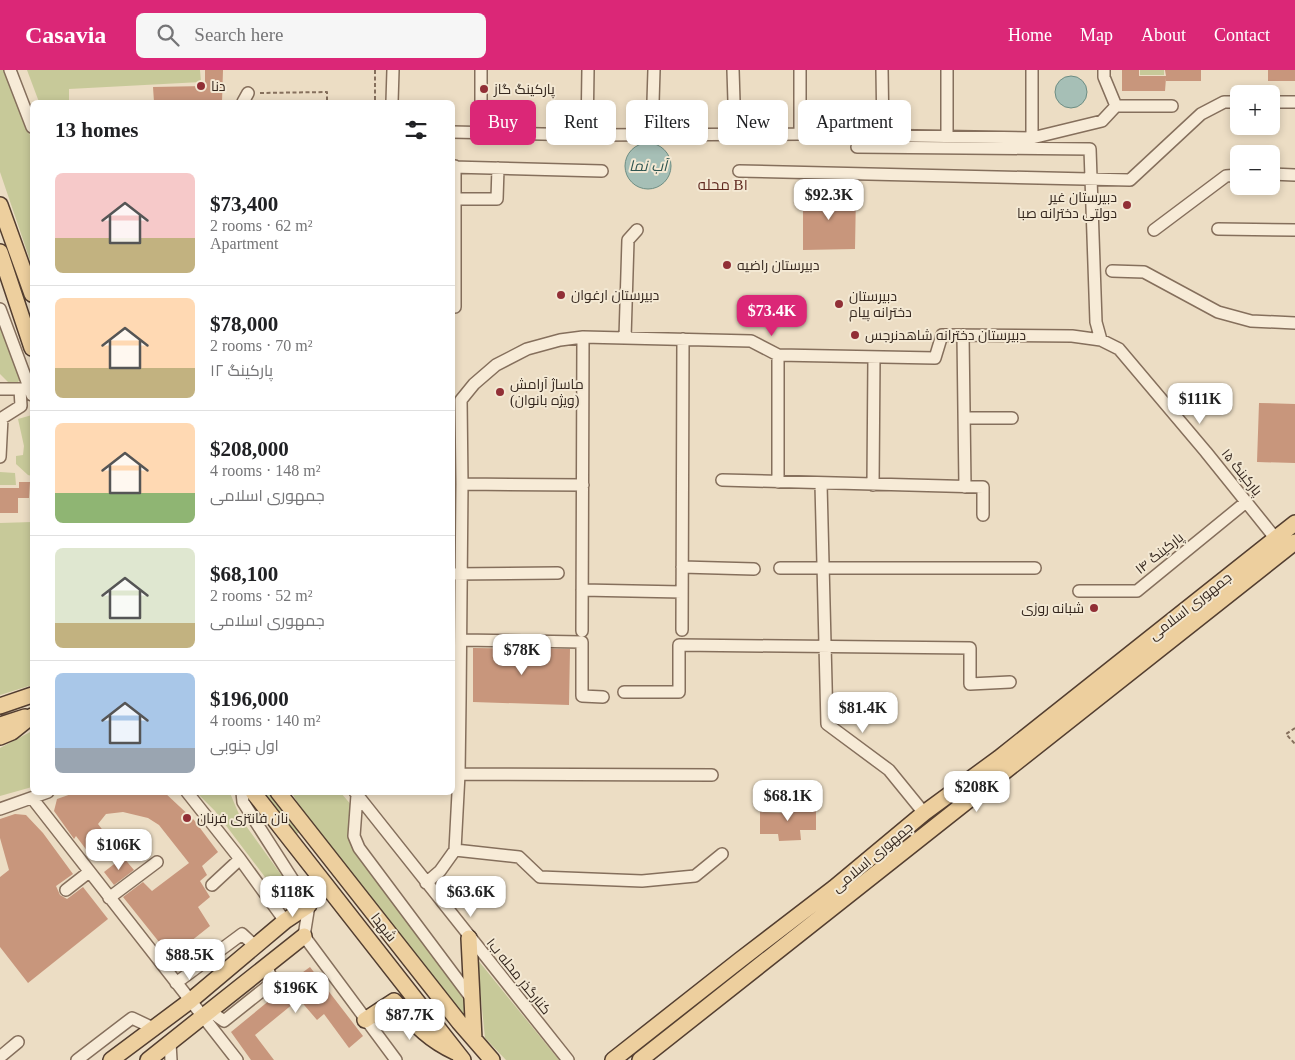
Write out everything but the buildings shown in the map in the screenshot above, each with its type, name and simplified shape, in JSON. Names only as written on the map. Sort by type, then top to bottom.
[{"type":"main road","points":[[0,205],[30,288]]},
{"type":"main road","points":[[0,252],[30,342]]},
{"type":"main road","name":"جمهوری اسلامی","points":[[640,1060],[1184,620],[1295,523]]},
{"type":"main road","name":"جمهوری اسلامی","points":[[613,1060],[834,888],[924,813],[1184,620],[1295,542]]},
{"type":"main road","points":[[0,706],[30,696]]},
{"type":"main road","points":[[0,725],[30,716]]},
{"type":"main road","points":[[0,737],[12,732],[30,717]]},
{"type":"main road","name":"شهدا","points":[[254,795],[461,1057]]},
{"type":"main road","name":"شهدا","points":[[280,795],[492,1060]]},
{"type":"main road","points":[[111,1060],[190,1001],[255,946],[309,905]]},
{"type":"main road","points":[[148,1060],[304,936]]},
{"type":"main road","points":[[469,938],[474,1039]]},
{"type":"main road","points":[[365,1020],[394,1001],[428,1037],[461,1057]]},
{"type":"street","points":[[10,70],[30,122]]},
{"type":"street","points":[[392,100],[393,70]]},
{"type":"street","points":[[481,70],[481,100]]},
{"type":"street","points":[[588,70],[588,100]]},
{"type":"street","points":[[653,100],[654,70]]},
{"type":"street","points":[[734,70],[734,100]]},
{"type":"street","points":[[800,70],[800,100]]},
{"type":"street","points":[[882,70],[882,100]]},
{"type":"street","points":[[947,70],[947,136]]},
{"type":"street","points":[[1032,70],[1032,138]]},
{"type":"street","points":[[1104,70],[1104,77],[1116,106]]},
{"type":"street","points":[[739,171],[1130,180],[1201,114],[1224,102],[1230,102]]},
{"type":"street","points":[[1280,102],[1295,102]]},
{"type":"street","points":[[911,135],[1032,138],[1102,121],[1116,106],[1172,106]]},
{"type":"street","points":[[455,132],[546,134]]},
{"type":"street","points":[[426,882],[440,871],[455,850],[459,774],[461,640],[457,574],[462,484],[457,461],[461,400],[474,384],[496,365],[527,349],[560,340],[583,337],[751,341],[778,355],[935,358],[942,335],[1072,336],[1101,340],[1096,322],[1090,149],[857,147]]},
{"type":"street","points":[[455,167],[602,172]]},
{"type":"street","points":[[455,307],[455,199],[497,199],[498,168]]},
{"type":"street","points":[[1280,174],[1295,175]]},
{"type":"street","points":[[1154,230],[1226,176],[1230,176]]},
{"type":"street","points":[[1218,229],[1295,230]]},
{"type":"street","points":[[625,338],[628,240],[636,230]]},
{"type":"street","points":[[1112,270],[1144,272],[1218,312],[1252,321],[1295,323]]},
{"type":"street","points":[[0,311],[28,391],[21,406],[1,418],[0,457]]},
{"type":"street","points":[[964,335],[965,487]]},
{"type":"street","points":[[582,631],[583,337]]},
{"type":"street","points":[[682,630],[683,339]]},
{"type":"street","name":"پارکینگ ۱۵","points":[[1101,340],[1119,348],[1276,539]]},
{"type":"street","points":[[778,355],[778,482]]},
{"type":"street","points":[[873,485],[874,357]]},
{"type":"street","points":[[0,389],[28,391]]},
{"type":"street","points":[[964,418],[1012,418]]},
{"type":"street","points":[[722,480],[982,487],[983,514]]},
{"type":"street","points":[[462,484],[583,485]]},
{"type":"street","points":[[822,484],[827,724],[889,770],[924,813]]},
{"type":"street","name":"پارکینگ ۱۴","points":[[1078,591],[1136,591],[1246,502]]},
{"type":"street","points":[[682,567],[754,569]]},
{"type":"street","points":[[780,568],[1035,568]]},
{"type":"street","points":[[457,574],[558,573]]},
{"type":"street","points":[[582,590],[682,592]]},
{"type":"street","points":[[461,640],[582,642],[582,696],[603,697]]},
{"type":"street","points":[[624,692],[679,692],[679,645],[970,648],[970,684],[1010,682]]},
{"type":"street","points":[[459,774],[712,775]]},
{"type":"street","points":[[0,809],[40,795]]},
{"type":"street","points":[[189,795],[285,922]]},
{"type":"street","points":[[242,795],[243,802],[309,905],[304,936],[396,1060]]},
{"type":"street","points":[[356,795],[354,836],[359,848],[472,999]]},
{"type":"street","name":"کنارگذر محله ب۱","points":[[357,795],[568,1060]]},
{"type":"street","points":[[32,798],[190,1001],[207,1014],[237,1060]]},
{"type":"street","points":[[455,850],[519,858],[540,877],[642,881],[695,876],[722,854]]},
{"type":"street","points":[[212,885],[240,860]]},
{"type":"street","points":[[110,898],[157,862]]},
{"type":"street","points":[[66,890],[90,872]]},
{"type":"street","points":[[176,983],[242,934],[255,946]]},
{"type":"street","points":[[77,1060],[132,1018],[153,1028]]},
{"type":"street","points":[[0,1057],[18,1042]]},
{"type":"street","points":[[170,1043],[171,1060]]},
{"type":"path","points":[[375,70],[375,100]]},
{"type":"path","points":[[245,98],[327,92],[327,100]]},
{"type":"path","points":[[1295,728],[1286,734],[1295,744]]},
{"type":"green space","points":[[0,70],[3,70],[30,135],[30,260],[0,172]]},
{"type":"green space","points":[[27,70],[200,70],[201,82],[69,89],[69,100],[38,100]]},
{"type":"green space","points":[[1140,70],[1164,70],[1164,75],[1140,75]]},
{"type":"green space","points":[[0,324],[23,376],[18,382],[8,382],[0,374]]},
{"type":"green space","points":[[30,416],[30,476],[16,464],[16,456],[23,455],[24,446],[18,419]]},
{"type":"green space","points":[[0,472],[15,473],[16,485],[0,485]]},
{"type":"green space","points":[[30,522],[30,686],[0,695],[0,523]]},
{"type":"green space","points":[[30,732],[30,788],[0,796],[0,748]]},
{"type":"green space","points":[[199,795],[231,795],[241,819],[290,887],[298,902],[292,905],[283,901],[215,811]]},
{"type":"green space","points":[[262,795],[273,795],[301,831],[294,836]]},
{"type":"green space","points":[[293,795],[343,795],[353,807],[349,837],[463,994],[468,1024],[300,807]]},
{"type":"green space","points":[[477,959],[559,1060],[506,1060],[485,1038]]},
{"type":"water","points":[[1071,76],[1083,80],[1087,92],[1083,104],[1071,108],[1059,104],[1055,92],[1059,80]]},
{"type":"water","name":"آب نما","points":[[639,145],[657,145],[661,147],[667,153],[671,166],[667,179],[661,185],[648,189],[635,185],[629,179],[625,166],[629,153]]},
{"type":"place","name":"دنا","points":[[201,86]]},
{"type":"place","name":"پارکینگ گاز","points":[[484,89]]},
{"type":"place","name":"دبیرستان غیر دولتی دخترانه صبا","points":[[1127,205]]},
{"type":"place","name":"دبیرستان راضیه","points":[[727,265]]},
{"type":"place","name":"دبیرستان ارغوان","points":[[561,295]]},
{"type":"place","name":"دبیرستان دخترانه پیام","points":[[839,304]]},
{"type":"place","name":"دبیرستان دخترانه شاهدنرجس","points":[[855,335]]},
{"type":"place","name":"ماساژ آرامش (ویژه بانوان)","points":[[500,392]]},
{"type":"place","name":"شبانه روزی","points":[[1094,608]]},
{"type":"place","name":"نان فانتزی فرنان","points":[[187,818]]},
{"type":"district","name":"محله B۱","points":[[723,185]]}]
